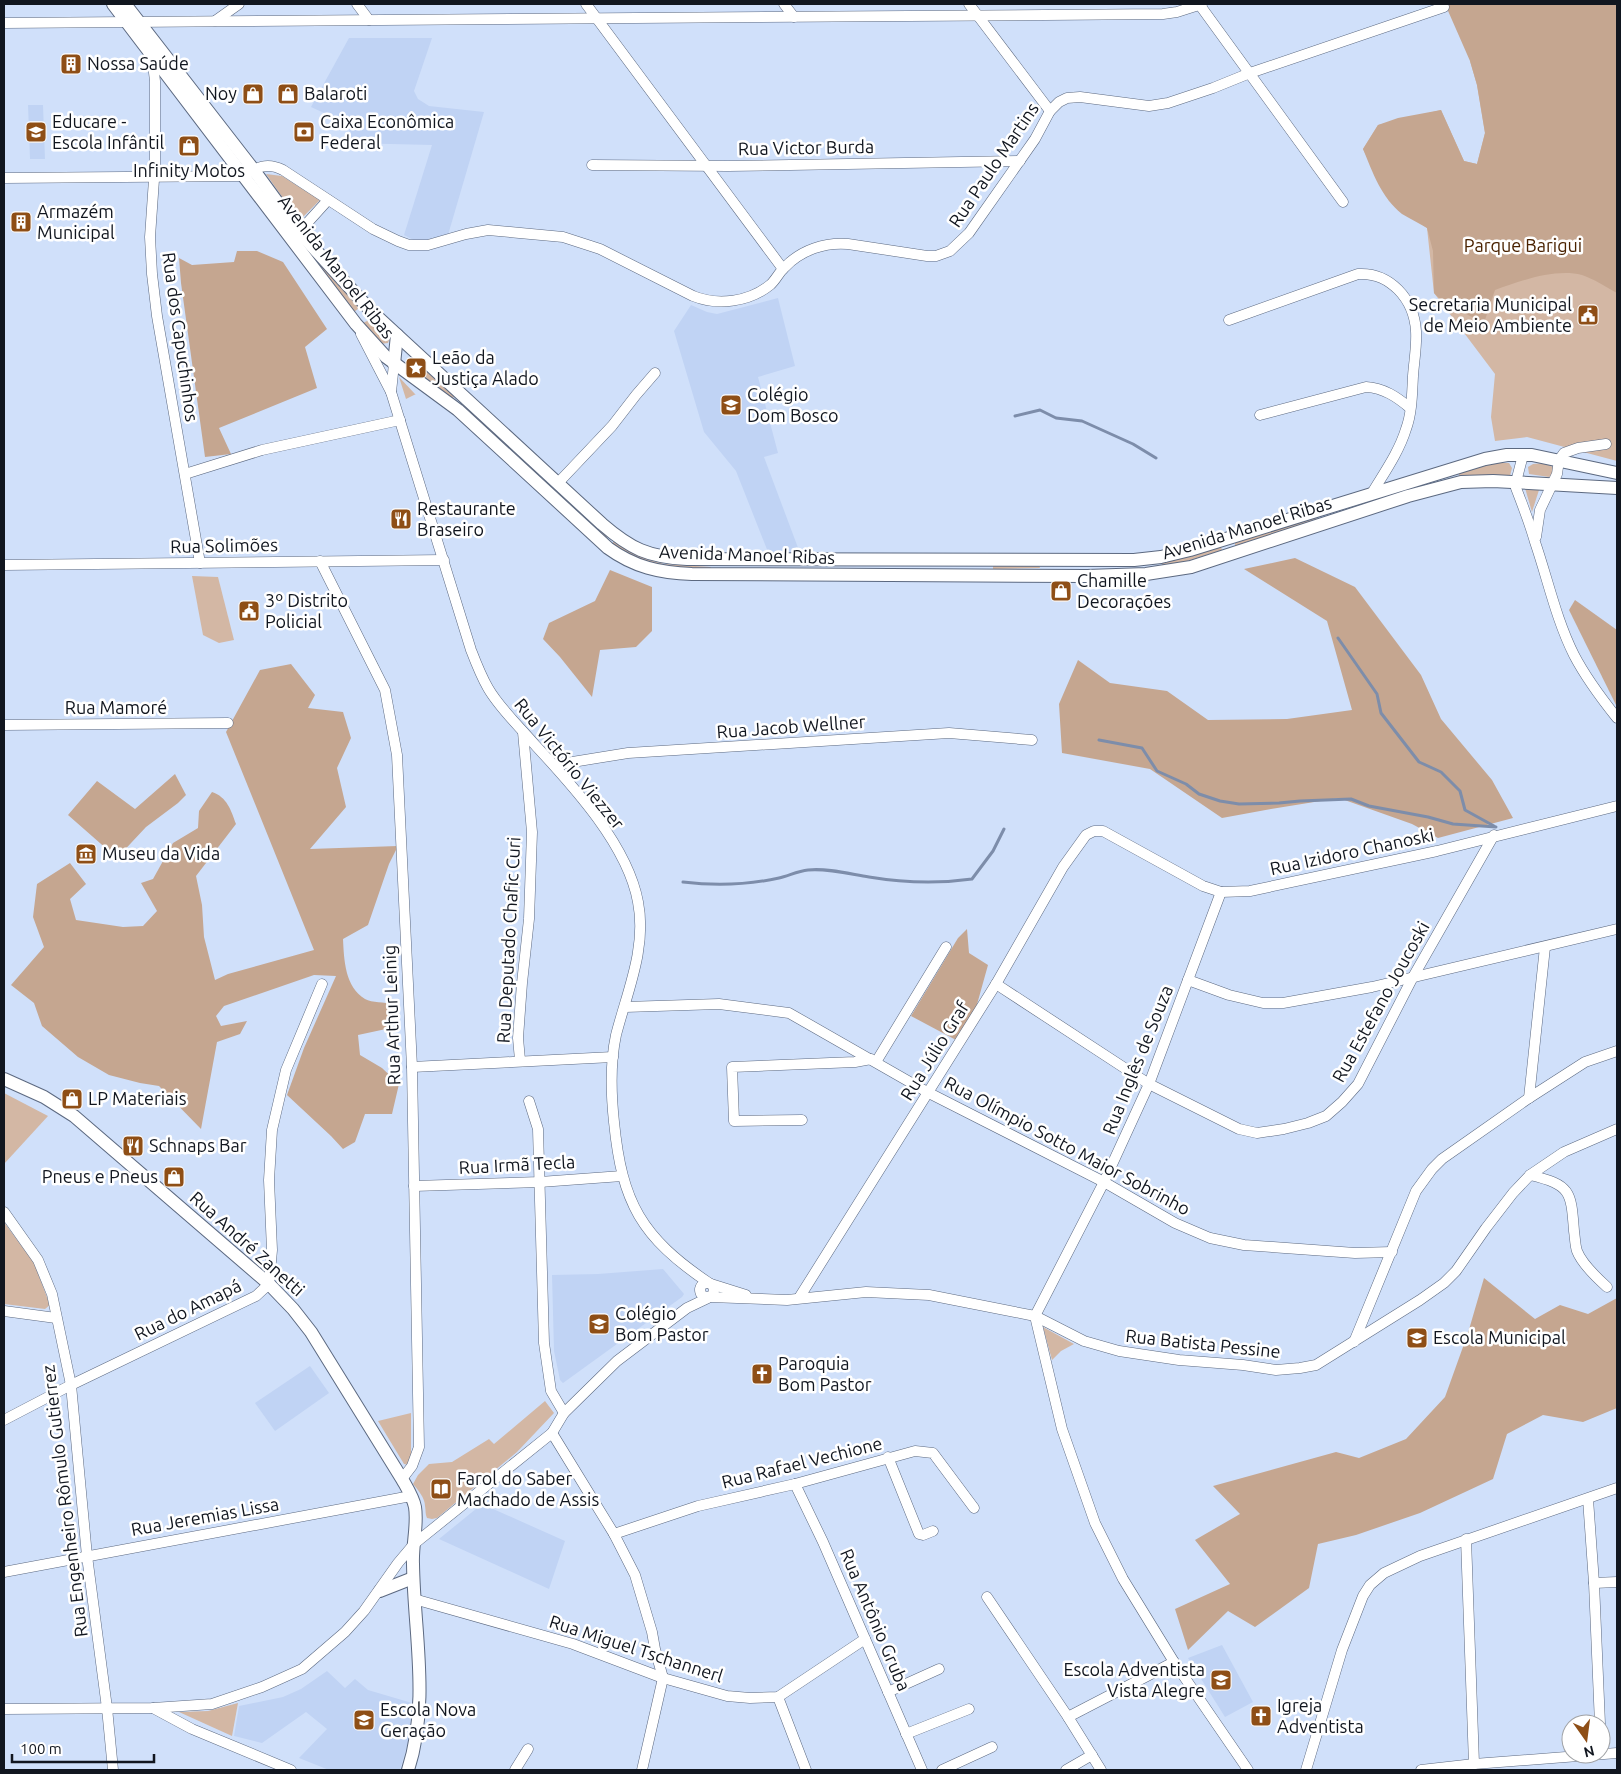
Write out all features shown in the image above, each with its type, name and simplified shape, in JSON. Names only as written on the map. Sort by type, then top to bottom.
[{"type":"main road","name":"Avenida Manoel Ribas","points":[[113,4],[133,22],[248,173],[356,324],[377,349],[394,364],[458,410],[596,537],[628,561],[651,570],[677,574],[1087,576],[1146,574],[1191,567],[1408,496],[1461,482],[1516,482],[1617,488]]},
{"type":"main road","name":"Avenida Manoel Ribas","points":[[125,4],[152,56],[248,173],[372,312],[616,535],[640,551],[687,559],[1148,559],[1190,550],[1485,459],[1523,455],[1559,460],[1617,473]]},
{"type":"main road","points":[[356,324],[372,312]]},
{"type":"main road","points":[[394,364],[397,335]]},
{"type":"main road","points":[[1408,496],[1409,487],[1430,476]]},
{"type":"main road","points":[[1354,514],[1370,500],[1372,493]]},
{"type":"main road","points":[[820,575],[826,569],[825,563],[822,560]]},
{"type":"main road","points":[[858,575],[855,568],[862,560]]},
{"type":"main road","points":[[1087,576],[1089,570],[1109,560]]},
{"type":"main road","name":"Rua André Zanetti","points":[[6,1080],[44,1097],[74,1116],[269,1284],[293,1309],[311,1332],[412,1496],[416,1509],[414,1544]]},
{"type":"main road","points":[[408,1770],[415,1745],[420,1699],[419,1648],[413,1578],[414,1544]]},
{"type":"main road","points":[[380,1591],[413,1578]]},
{"type":"street","points":[[215,21],[239,4]]},
{"type":"street","points":[[357,4],[369,20]]},
{"type":"street","points":[[586,4],[783,269]]},
{"type":"street","points":[[784,4],[794,17]]},
{"type":"street","points":[[969,4],[1050,111]]},
{"type":"street","points":[[4,23],[1163,14],[1177,12],[1200,4],[1343,202]]},
{"type":"street","name":"Rua Paulo Martins","points":[[4,178],[154,177],[248,173],[263,165],[278,167],[386,236],[410,245],[428,245],[488,230],[551,235],[574,240],[600,249],[693,296],[707,301],[725,302],[753,295],[768,286],[796,258],[814,248],[830,244],[848,244],[928,256],[944,254],[957,246],[969,233],[1035,139],[1050,111],[1059,102],[1072,98],[1149,106],[1158,105],[1213,88],[1250,72],[1444,7]]},
{"type":"street","name":"Rua dos Capuchinhos","points":[[152,56],[155,81],[154,177],[150,237],[152,274],[157,316],[200,563]]},
{"type":"street","name":"Rua Victor Burda","points":[[592,165],[728,166],[1020,160]]},
{"type":"street","points":[[299,232],[328,200]]},
{"type":"street","points":[[1229,320],[1347,277],[1367,274],[1380,276],[1398,288],[1410,306],[1415,320],[1416,338],[1410,408],[1406,431],[1372,493]]},
{"type":"street","name":"Rua Victório Viezzer","points":[[356,324],[391,392],[482,677],[496,700],[554,764],[610,838],[628,868],[634,884],[639,905],[640,929],[636,964],[617,1033],[613,1057],[613,1115],[618,1157],[631,1202],[648,1230],[668,1253],[683,1266],[710,1284],[764,1299]]},
{"type":"street","name":"Rua Victório Viezzer","points":[[391,392],[394,364]]},
{"type":"street","points":[[558,483],[612,426],[655,373]]},
{"type":"street","points":[[1260,414],[1366,387],[1383,390],[1410,408]]},
{"type":"street","points":[[185,474],[262,450],[400,420]]},
{"type":"street","points":[[1536,543],[1540,510],[1557,474],[1559,460],[1568,450],[1606,444]]},
{"type":"street","points":[[1523,455],[1516,488],[1536,543],[1552,601],[1565,637],[1592,686],[1617,718]]},
{"type":"street","name":"Rua Solimões","points":[[4,565],[444,560]]},
{"type":"street","name":"Rua Arthur Leinig","points":[[320,561],[385,690],[398,755],[412,1067],[418,1447],[412,1466],[402,1479]]},
{"type":"street","name":"Rua Mamoré","points":[[4,724],[228,723]]},
{"type":"street","name":"Rua Deputado Chafic Curi","points":[[520,1060],[518,1038],[529,919],[532,832],[524,732]]},
{"type":"street","name":"Rua Jacob Wellner","points":[[554,764],[628,753],[949,733],[1032,740]]},
{"type":"street","name":"Rua Izidoro Chanoski","points":[[1103,831],[1204,886],[1221,892],[1250,891],[1437,851],[1494,835],[1617,806]]},
{"type":"street","name":"Rua Júlio Graf","points":[[799,1298],[996,984],[1063,867],[1086,835],[1094,831],[1103,831]]},
{"type":"street","name":"Rua Estefano Joucoski","points":[[996,984],[1150,1084],[1239,1129],[1257,1133],[1308,1123],[1326,1116],[1358,1084],[1413,977],[1494,835]]},
{"type":"street","name":"Rua Inglês de Souza","points":[[1035,1316],[1104,1182],[1150,1084],[1221,892]]},
{"type":"street","points":[[1188,980],[1229,995],[1263,1003],[1283,1003],[1372,987],[1617,929]]},
{"type":"street","points":[[802,1120],[734,1121],[732,1067],[874,1061],[946,947]]},
{"type":"street","points":[[1529,1098],[1545,947]]},
{"type":"street","name":"Rua do Amapá","points":[[4,1420],[71,1384],[256,1296],[269,1284],[272,1250],[269,1180],[272,1130],[286,1070],[322,984]]},
{"type":"street","name":"Rua Olímpio Sotto Maior Sobrinho","points":[[625,1007],[719,1004],[789,1013],[929,1092],[1104,1182],[1176,1223],[1210,1238],[1244,1245],[1355,1253],[1392,1252]]},
{"type":"street","points":[[1353,1342],[1392,1252],[1416,1190],[1432,1169],[1529,1098],[1585,1062],[1617,1051]]},
{"type":"street","points":[[412,1067],[520,1060],[613,1057]]},
{"type":"street","points":[[529,1101],[538,1129],[544,1343],[552,1392],[564,1412]]},
{"type":"street","name":"Rua Batista Pessine","points":[[1035,1316],[1084,1341],[1119,1351],[1179,1360],[1243,1365],[1276,1370],[1316,1365],[1444,1283],[1456,1271],[1512,1193],[1530,1175],[1564,1152],[1617,1129]]},
{"type":"street","points":[[1530,1175],[1551,1180],[1566,1189],[1572,1205],[1577,1251],[1596,1277],[1607,1287]]},
{"type":"street","name":"Rua Irmã Tecla","points":[[414,1186],[540,1182],[622,1176]]},
{"type":"street","name":"Rua Engenheiro Rômulo Gutierrez","points":[[4,1212],[38,1260],[52,1294],[71,1384],[87,1556],[107,1708],[113,1770]]},
{"type":"street","name":"Rua Victório Viezzer","points":[[683,1266],[704,1294],[764,1299],[799,1298],[846,1293],[908,1293],[946,1298],[1035,1316]]},
{"type":"street","points":[[4,1709],[153,1708],[212,1704],[262,1687],[302,1669],[345,1632],[364,1611],[414,1544],[552,1433],[564,1412],[617,1361],[704,1294],[704,1284],[710,1284]]},
{"type":"street","points":[[4,1311],[56,1318]]},
{"type":"street","points":[[1035,1316],[1062,1429],[1095,1523],[1123,1579],[1174,1662],[1248,1770]]},
{"type":"street","points":[[552,1433],[614,1534],[635,1575],[652,1632],[663,1678],[642,1770]]},
{"type":"street","name":"Rua Rafael Vechione","points":[[614,1534],[698,1506],[795,1484],[915,1451],[932,1453],[974,1508]]},
{"type":"street","points":[[888,1458],[919,1534],[923,1535],[933,1531]]},
{"type":"street","name":"Rua Antônio Gruba","points":[[795,1484],[823,1542],[922,1770]]},
{"type":"street","points":[[1306,1770],[1342,1650],[1363,1596],[1370,1585],[1384,1573],[1466,1538],[1617,1488]]},
{"type":"street","name":"Rua Jeremias Lissa","points":[[4,1572],[412,1496]]},
{"type":"street","points":[[1588,1499],[1600,1714]]},
{"type":"street","points":[[1466,1538],[1474,1764]]},
{"type":"street","points":[[1594,1584],[1617,1582]]},
{"type":"street","points":[[987,1598],[1068,1717],[1101,1770]]},
{"type":"street","name":"Rua Miguel Tschannerl","points":[[414,1599],[573,1644],[663,1678],[727,1696],[750,1698],[778,1696],[865,1639]]},
{"type":"street","points":[[1068,1717],[1174,1662]]},
{"type":"street","points":[[888,1692],[939,1670]]},
{"type":"street","points":[[778,1696],[806,1770]]},
{"type":"street","points":[[153,1708],[192,1729],[291,1770]]},
{"type":"street","points":[[906,1734],[969,1710]]},
{"type":"street","points":[[942,1770],[992,1747]]},
{"type":"street","points":[[515,1770],[528,1749]]},
{"type":"street","points":[[1066,1770],[1092,1755]]},
{"type":"street","points":[[1421,1770],[1437,1770],[1474,1764],[1561,1755]]},
{"type":"shaded area","points":[[349,38],[432,38],[414,91],[418,99],[429,106],[484,112],[448,235],[442,238],[417,242],[404,235],[432,145],[348,143],[350,125],[311,107]]},
{"type":"shaded area","name":"Educare - Escola Infântil","points":[[28,105],[43,105],[45,159],[30,159]]},
{"type":"shaded area","name":"Colégio Dom Bosco","points":[[778,298],[795,366],[758,377],[778,453],[764,457],[800,553],[768,552],[736,471],[704,432],[674,331],[691,305],[717,314]]},
{"type":"shaded area","name":"Colégio Bom Pastor","points":[[663,1269],[684,1294],[682,1297],[563,1383],[560,1380],[554,1351],[552,1275]]},
{"type":"shaded area","points":[[310,1366],[329,1393],[275,1431],[255,1403]]},
{"type":"shaded area","points":[[482,1504],[565,1541],[549,1589],[439,1539]]},
{"type":"shaded area","name":"Escola Adventista Vista Alegre","points":[[1222,1645],[1253,1702],[1225,1717],[1188,1658]]},
{"type":"shaded area","name":"Escola Nova Geração","points":[[327,1671],[345,1688],[355,1679],[368,1690],[412,1703],[409,1739],[400,1770],[329,1770],[299,1758],[327,1729],[306,1712],[262,1743],[234,1736],[239,1706],[283,1697],[301,1689]]},
{"type":"green space","name":"Parque Barigui","points":[[1445,4],[1617,4],[1617,293],[1582,275],[1561,273],[1538,276],[1495,290],[1484,323],[1444,303],[1434,293],[1433,251],[1427,228],[1402,214],[1388,200],[1378,184],[1363,149],[1378,125],[1398,118],[1441,110],[1464,161],[1477,164],[1485,133],[1477,85],[1470,61]]},
{"type":"green space","name":"Parque Barigui","points":[[1617,4],[1617,461],[1527,437],[1495,441],[1491,417],[1495,374],[1434,293],[1427,228],[1389,201],[1363,149],[1378,125],[1441,110],[1464,161],[1477,164],[1485,133],[1477,85],[1470,61]]},
{"type":"green space","points":[[266,174],[282,176],[320,200],[299,221]]},
{"type":"green space","points":[[268,199],[359,308],[353,313]]},
{"type":"green space","points":[[237,251],[257,251],[283,262],[327,329],[305,347],[317,388],[219,428],[231,454],[205,457],[179,258],[192,265],[234,262]]},
{"type":"green space","points":[[371,319],[390,335],[388,343],[380,344],[363,323]]},
{"type":"green space","points":[[414,360],[454,394],[455,397],[451,398],[411,368],[409,364]]},
{"type":"green space","points":[[399,377],[415,394],[416,394],[406,399]]},
{"type":"green space","points":[[464,403],[540,474],[537,476],[462,406]]},
{"type":"green space","points":[[1497,463],[1509,463],[1512,468],[1510,476],[1460,478],[1458,471]]},
{"type":"green space","points":[[1544,463],[1553,467],[1553,474],[1549,477],[1529,474],[1528,467],[1533,464]]},
{"type":"green space","points":[[545,479],[608,537],[605,538],[544,481]]},
{"type":"green space","points":[[1525,488],[1538,488],[1539,490],[1532,512]]},
{"type":"green space","points":[[1316,516],[1317,520],[1235,546],[1235,543]]},
{"type":"green space","points":[[613,542],[646,559],[664,564],[711,567],[710,569],[661,566],[635,557],[613,544]]},
{"type":"green space","points":[[1221,547],[1222,550],[1187,561],[1162,566],[1162,562]]},
{"type":"green space","points":[[1295,558],[1355,587],[1421,675],[1441,719],[1492,780],[1513,818],[1438,838],[1412,824],[1339,798],[1222,818],[1150,769],[1062,753],[1059,704],[1078,660],[1110,683],[1167,691],[1208,720],[1287,719],[1352,710],[1327,621],[1244,569]]},
{"type":"green space","points":[[1039,565],[1040,568],[993,569],[993,566]]},
{"type":"green space","points":[[610,570],[652,587],[652,631],[636,647],[600,650],[592,697],[543,639],[549,623],[595,601]]},
{"type":"green space","points":[[192,576],[218,577],[234,640],[219,643],[203,635]]},
{"type":"green space","points":[[1575,600],[1617,630],[1617,707],[1569,610]]},
{"type":"green space","points":[[291,664],[315,695],[308,708],[343,712],[351,738],[337,768],[346,807],[310,849],[398,846],[389,864],[368,925],[343,939],[347,972],[353,988],[365,999],[392,1004],[386,1029],[358,1035],[360,1055],[382,1068],[399,1084],[392,1114],[365,1114],[355,1142],[343,1149],[287,1095],[304,1048],[336,976],[314,975],[224,1006],[216,1016],[221,1026],[247,1021],[240,1034],[217,1042],[201,1129],[159,1086],[109,1075],[78,1057],[42,1026],[34,1003],[11,985],[44,947],[33,917],[37,884],[70,863],[86,884],[70,899],[76,920],[123,927],[143,926],[157,911],[141,883],[153,879],[173,843],[198,828],[199,811],[212,792],[225,801],[236,824],[196,876],[202,905],[204,937],[215,980],[228,974],[314,950],[226,732],[260,670]]},
{"type":"green space","points":[[175,774],[186,795],[146,827],[117,858],[68,815],[97,781],[135,809]]},
{"type":"green space","points":[[967,929],[969,953],[988,965],[976,1008],[956,1040],[911,1016],[958,938]]},
{"type":"green space","points":[[4,1093],[48,1116],[4,1164]]},
{"type":"green space","points":[[4,1222],[34,1263],[50,1305],[45,1309],[4,1304]]},
{"type":"green space","points":[[1484,1278],[1535,1319],[1560,1305],[1588,1314],[1617,1298],[1617,1408],[1583,1422],[1543,1415],[1507,1434],[1493,1479],[1420,1513],[1356,1535],[1318,1544],[1309,1588],[1255,1627],[1228,1611],[1188,1650],[1175,1609],[1230,1584],[1195,1540],[1240,1514],[1213,1486],[1336,1452],[1359,1458],[1406,1439],[1445,1397],[1468,1333]]},
{"type":"green space","points":[[1043,1327],[1074,1344],[1061,1351],[1052,1360]]},
{"type":"green space","points":[[545,1401],[554,1413],[517,1452],[437,1518],[427,1518],[424,1500],[413,1484],[418,1475],[429,1464],[452,1462],[489,1439],[494,1444]]},
{"type":"green space","points":[[411,1413],[411,1459],[408,1465],[404,1464],[378,1421]]},
{"type":"green space","points":[[238,1703],[232,1736],[179,1712],[208,1711]]},
{"type":"waterway","points":[[1015,416],[1040,410],[1056,418],[1082,421],[1133,444],[1156,458]]},
{"type":"waterway","points":[[1338,638],[1377,694],[1381,713],[1419,762],[1441,772],[1460,791],[1465,810],[1494,826]]},
{"type":"waterway","points":[[1099,740],[1142,748],[1157,771],[1186,784],[1199,794],[1220,801],[1239,804],[1351,799],[1369,806],[1428,817],[1453,824],[1496,827]]},
{"type":"waterway","points":[[683,882],[707,884],[743,883],[816,870],[908,882],[946,882],[972,879],[993,851],[1004,829]]},
{"type":"place","name":"Nossa Saúde","points":[[71,64]]},
{"type":"place","name":"Noy","points":[[253,94]]},
{"type":"place","name":"Balaroti","points":[[288,94]]},
{"type":"place","name":"Educare - Escola Infântil","points":[[36,132]]},
{"type":"place","name":"Caixa Econômica Federal","points":[[304,132]]},
{"type":"place","name":"Infinity Motos","points":[[189,146]]},
{"type":"place","name":"Armazém Municipal","points":[[21,222]]},
{"type":"place","name":"Secretaria Municipal de Meio Ambiente","points":[[1588,315]]},
{"type":"place","name":"Leão da Justiça Alado","points":[[416,368]]},
{"type":"place","name":"Colégio Dom Bosco","points":[[731,405]]},
{"type":"place","name":"Restaurante Braseiro","points":[[401,519]]},
{"type":"place","name":"Chamille Decorações","points":[[1061,591]]},
{"type":"place","name":"3º Distrito Policial","points":[[249,611]]},
{"type":"place","name":"Museu da Vida","points":[[86,854]]},
{"type":"place","name":"LP Materiais","points":[[72,1099]]},
{"type":"place","name":"Schnaps Bar","points":[[133,1146]]},
{"type":"place","name":"Pneus e Pneus","points":[[174,1177]]},
{"type":"place","name":"Colégio Bom Pastor","points":[[599,1324]]},
{"type":"place","name":"Escola Municipal","points":[[1417,1338]]},
{"type":"place","name":"Paroquia Bom Pastor","points":[[762,1374]]},
{"type":"place","name":"Farol do Saber Machado de Assis","points":[[441,1489]]},
{"type":"place","name":"Escola Adventista Vista Alegre","points":[[1221,1680]]},
{"type":"place","name":"Igreja Adventista","points":[[1261,1716]]},
{"type":"place","name":"Escola Nova Geração","points":[[364,1720]]}]
